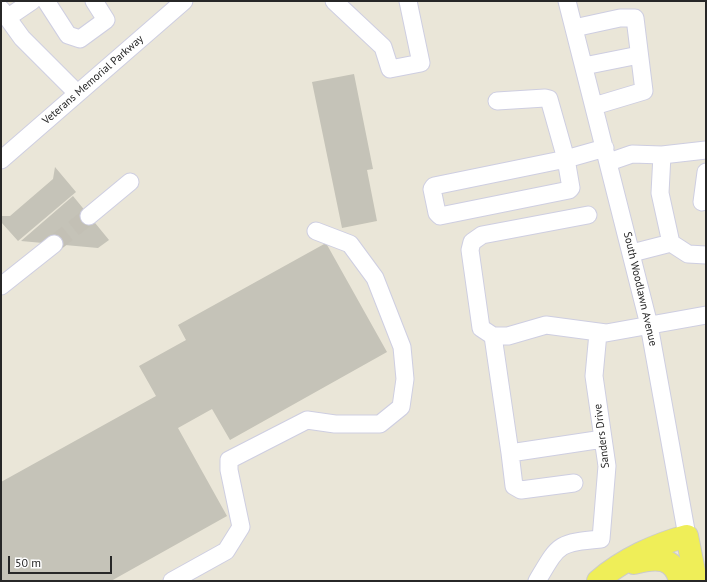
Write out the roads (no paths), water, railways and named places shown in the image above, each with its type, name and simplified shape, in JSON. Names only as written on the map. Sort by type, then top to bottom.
[{"type":"main road","points":[[604,576],[635,557],[671,540],[687,536]]},
{"type":"main road","name":"South Woodlawn Avenue","points":[[687,536],[696,581]]},
{"type":"main road","points":[[604,576],[645,560],[658,559],[671,563],[678,571],[680,581]]},
{"type":"street","points":[[32,1],[4,13],[22,38],[78,93]]},
{"type":"street","points":[[46,1],[68,35],[80,39],[106,20],[94,1]]},
{"type":"street","name":"Veterans Memorial Parkway","points":[[1,160],[184,1]]},
{"type":"street","points":[[334,1],[383,47],[390,69],[421,63],[408,1]]},
{"type":"street","name":"South Woodlawn Avenue","points":[[567,1],[649,325],[687,536]]},
{"type":"street","points":[[574,28],[620,18],[635,18],[644,91],[594,106]]},
{"type":"street","points":[[584,66],[639,55]]},
{"type":"street","points":[[497,101],[549,99],[566,158],[571,188],[569,190],[440,216],[437,213],[432,189],[434,186],[566,158],[632,154],[662,155],[706,150]]},
{"type":"street","points":[[662,155],[660,193],[671,243],[688,254],[706,255]]},
{"type":"street","points":[[702,202],[706,172]]},
{"type":"street","points":[[89,216],[130,182]]},
{"type":"street","points":[[588,215],[482,235],[472,242],[470,250],[481,328],[493,336],[508,336],[546,325],[598,333],[706,315]]},
{"type":"street","points":[[172,581],[226,551],[241,527],[229,470],[229,460],[307,420],[335,424],[380,424],[401,407],[405,379],[402,347],[375,278],[350,244],[316,231]]},
{"type":"street","points":[[632,253],[671,243]]},
{"type":"street","points":[[1,286],[54,244]]},
{"type":"street","name":"Sanders Drive","points":[[537,581],[553,553],[563,545],[601,539],[607,466],[594,376],[598,333]]},
{"type":"street","points":[[493,336],[514,486],[520,490],[574,483]]},
{"type":"street","points":[[510,453],[603,439]]},
{"type":"tunnel","points":[[54,244],[89,216]]}]
